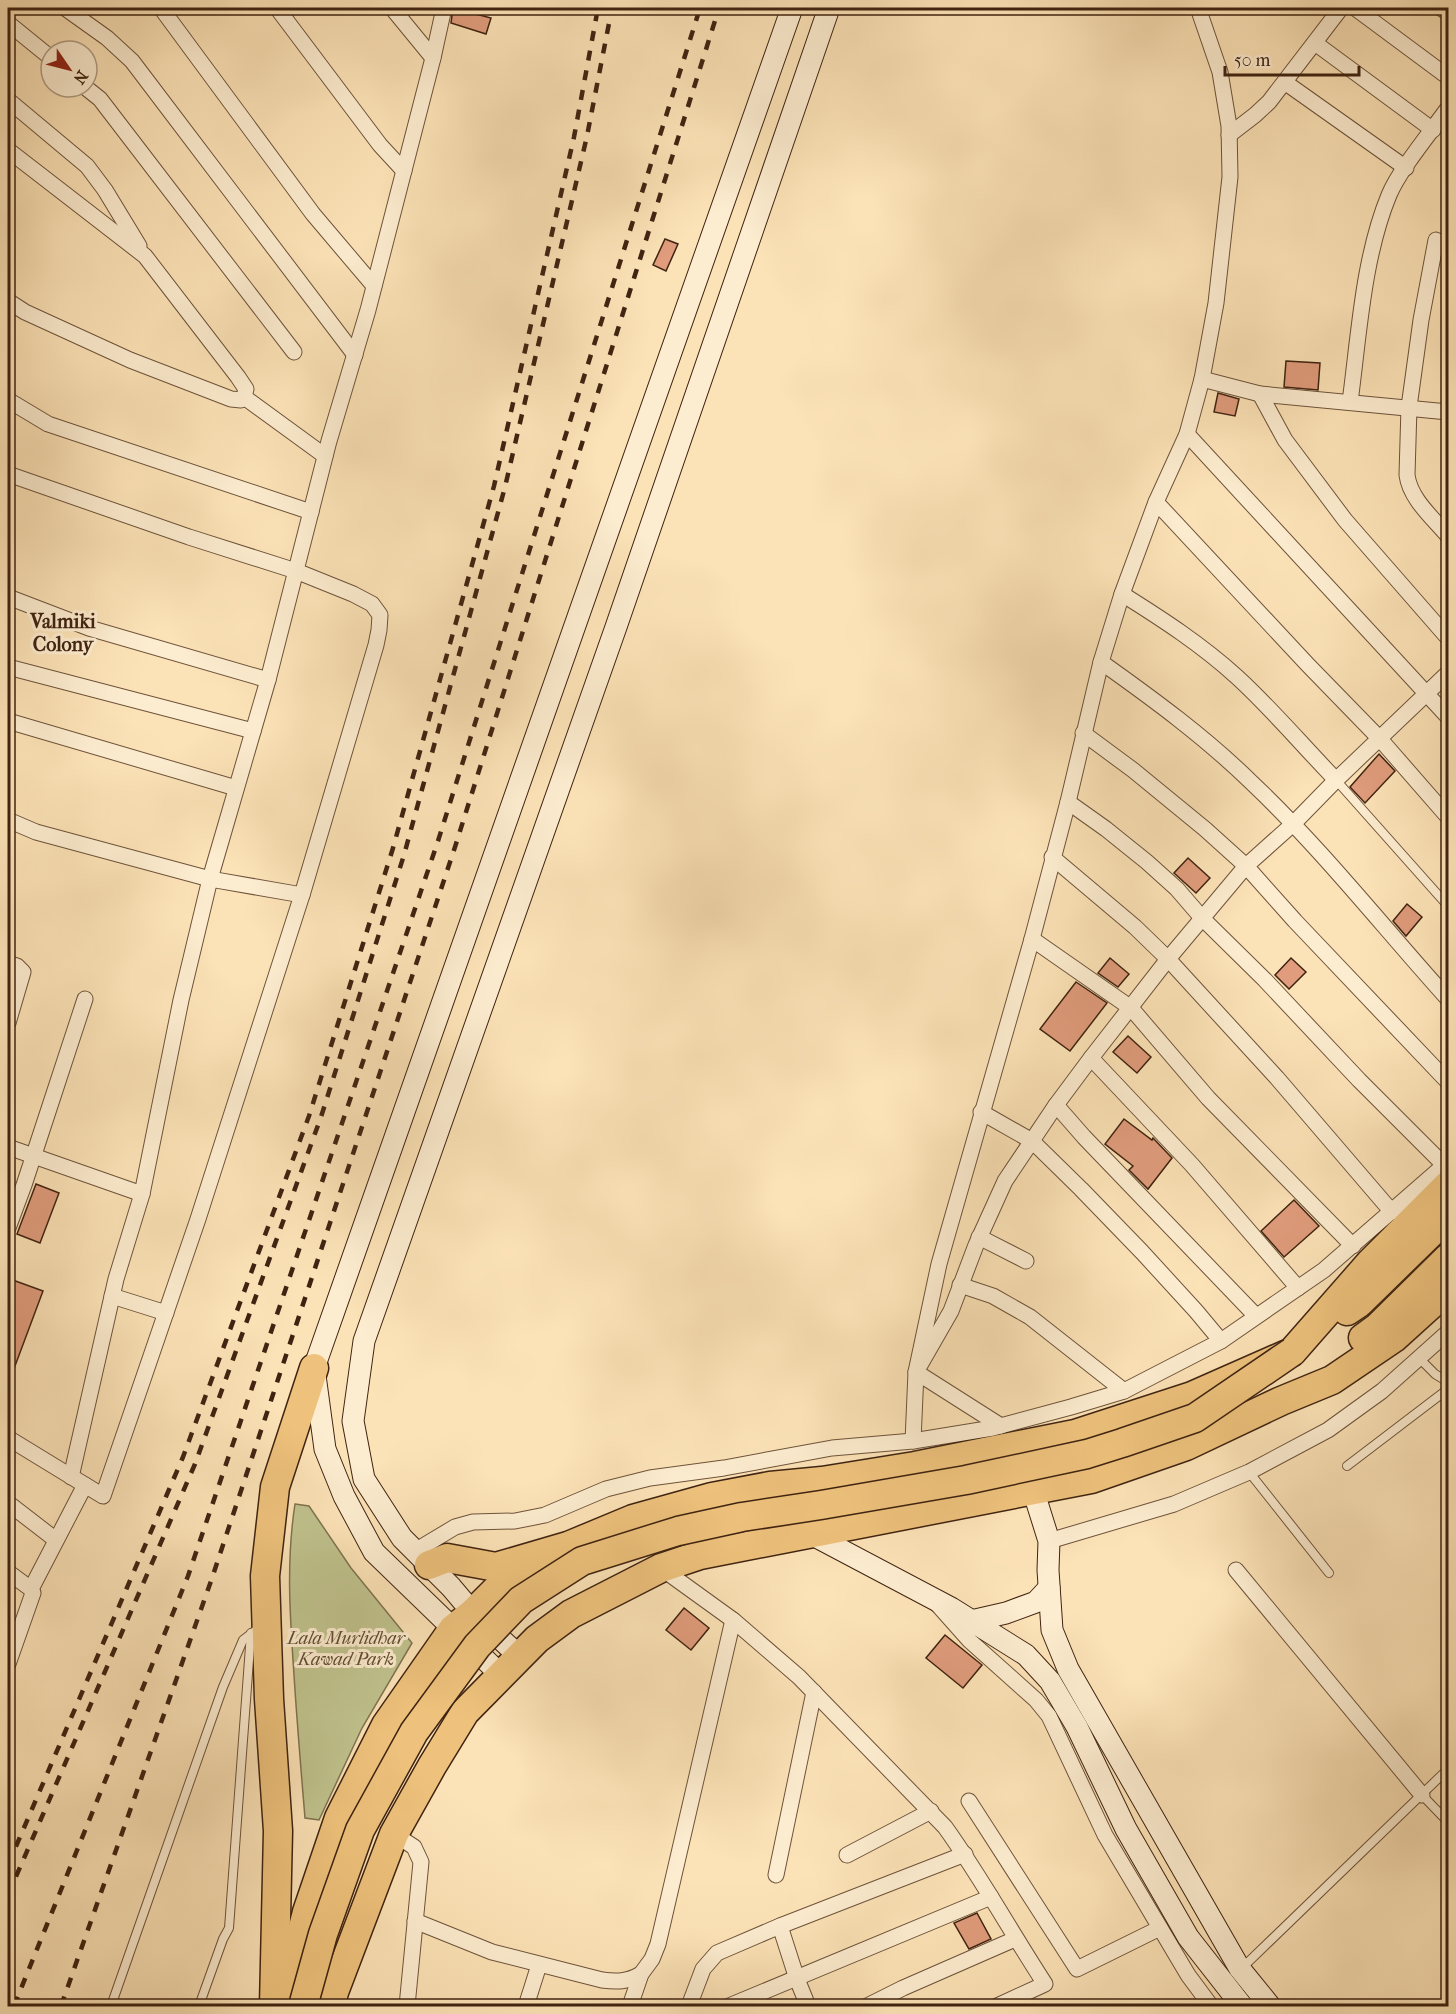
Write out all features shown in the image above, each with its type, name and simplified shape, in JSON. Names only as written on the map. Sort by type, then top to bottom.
[{"type":"highway","points":[[422,1558],[447,1558],[496,1567],[568,1546],[633,1519],[712,1497],[770,1486],[822,1481],[915,1466],[1075,1434],[1192,1396],[1292,1352],[1447,1171]]},
{"type":"highway","points":[[303,2007],[323,1934],[360,1830],[414,1732],[477,1646],[521,1600],[582,1561],[660,1535],[742,1517],[821,1506],[966,1480],[1096,1451],[1195,1418],[1359,1303],[1449,1216]]},
{"type":"highway","points":[[1281,1401],[1378,1327],[1449,1258]]},
{"type":"highway","points":[[330,2007],[394,1834],[465,1712],[537,1639],[571,1614],[661,1568],[700,1555],[1091,1479],[1186,1446],[1281,1401],[1332,1380],[1394,1338],[1449,1289]]},
{"type":"highway","points":[[274,2007],[278,1831],[269,1699],[259,1628],[275,1487],[314,1368]]},
{"type":"highway","points":[[282,2007],[307,1912],[339,1818],[386,1725],[463,1621],[496,1590],[568,1546]]},
{"type":"street","points":[[65,8],[107,38],[132,61],[355,355]]},
{"type":"street","points":[[161,8],[313,214],[374,286]]},
{"type":"street","points":[[278,8],[380,145],[404,171]]},
{"type":"street","points":[[392,8],[433,58]]},
{"type":"street","points":[[71,1477],[112,1296],[142,1194],[181,1000],[210,879],[254,731],[325,456],[374,286],[444,8]]},
{"type":"street","points":[[511,1666],[463,1621],[374,1552],[344,1496],[325,1449],[314,1368],[792,8]]},
{"type":"street","points":[[463,1621],[451,1587],[402,1538],[364,1479],[353,1420],[364,1341],[616,627],[830,8]]},
{"type":"street","points":[[913,1441],[916,1372],[939,1264],[1032,939],[1068,802],[1101,662],[1122,594],[1155,502],[1187,434],[1202,379],[1216,303],[1230,177],[1229,135],[1220,72],[1198,8]]},
{"type":"street","points":[[1229,135],[1256,115],[1286,83],[1341,8]]},
{"type":"street","points":[[1355,8],[1449,77]]},
{"type":"street","points":[[1441,8],[1449,13]]},
{"type":"street","points":[[8,23],[39,48]]},
{"type":"street","points":[[1315,43],[1433,129]]},
{"type":"street","points":[[1286,83],[1406,168]]},
{"type":"street","points":[[99,98],[294,352]]},
{"type":"street","points":[[8,100],[87,166],[105,190],[145,256],[238,377],[246,389],[244,397],[241,400],[231,399],[130,360],[25,312],[8,301]]},
{"type":"street","points":[[1350,402],[1369,266],[1390,193],[1449,108]]},
{"type":"street","points":[[8,150],[145,256]]},
{"type":"street","points":[[1436,240],[1421,320],[1409,407],[1409,485],[1414,495],[1449,536]]},
{"type":"street","points":[[1202,379],[1260,394],[1449,412]]},
{"type":"street","points":[[1260,394],[1284,440],[1345,520],[1449,638]]},
{"type":"street","points":[[244,397],[325,456]]},
{"type":"street","points":[[8,400],[56,427],[179,466],[311,512]]},
{"type":"street","points":[[1187,434],[1449,717]]},
{"type":"street","points":[[8,474],[156,526],[296,571],[353,594],[372,604],[380,615],[380,630],[376,645],[302,895],[104,1496],[8,1438]]},
{"type":"street","points":[[1155,502],[1308,666],[1380,739],[1449,817]]},
{"type":"street","points":[[1122,594],[1181,632],[1223,664],[1253,692],[1336,780]]},
{"type":"street","points":[[8,597],[89,628],[268,680]]},
{"type":"street","points":[[1101,662],[1148,696],[1251,781],[1333,867],[1449,999]]},
{"type":"street","points":[[8,667],[254,731]]},
{"type":"street","points":[[916,1372],[944,1325],[979,1237],[1005,1181],[1091,1058],[1168,959],[1246,866],[1293,824],[1449,673]]},
{"type":"street","points":[[8,721],[236,788]]},
{"type":"street","points":[[1083,733],[1133,770],[1246,866],[1295,921],[1449,1082]]},
{"type":"street","points":[[422,1558],[455,1527],[473,1522],[515,1521],[545,1515],[606,1489],[650,1478],[724,1468],[832,1448],[913,1441],[1001,1426],[1124,1391],[1221,1341],[1324,1270],[1392,1212],[1447,1171],[1265,980],[1202,918],[1178,889],[1147,862],[1068,802]]},
{"type":"street","points":[[8,820],[36,832],[210,879],[302,895]]},
{"type":"street","points":[[1052,857],[1135,927],[1168,959],[1277,1078],[1392,1212]]},
{"type":"street","points":[[1032,939],[1131,1008],[1208,1098],[1353,1246]]},
{"type":"street","points":[[8,963],[20,969],[23,977],[8,1023]]},
{"type":"street","points":[[8,1228],[85,999]]},
{"type":"street","points":[[1091,1058],[1192,1165],[1298,1288]]},
{"type":"street","points":[[1056,1105],[1256,1316]]},
{"type":"street","points":[[981,1112],[1032,1141],[1134,1244],[1221,1341]]},
{"type":"street","points":[[8,1147],[142,1194]]},
{"type":"street","points":[[979,1237],[1026,1261]]},
{"type":"street","points":[[960,1285],[993,1296],[1030,1317],[1124,1391]]},
{"type":"street","points":[[112,1296],[166,1313]]},
{"type":"street","points":[[1049,1541],[1174,1504],[1249,1472],[1328,1430],[1382,1391],[1449,1332]]},
{"type":"street","points":[[916,1372],[1001,1426]]},
{"type":"street","points":[[322,1428],[353,1420]]},
{"type":"street","points":[[31,1588],[85,1485]]},
{"type":"street","points":[[1034,1490],[1049,1541],[1052,1630],[1126,1829],[1188,1937],[1242,2007]]},
{"type":"street","points":[[8,1503],[56,1540]]},
{"type":"street","points":[[811,1533],[935,1600],[1026,1654],[1086,1723],[1240,1970],[1270,2007]]},
{"type":"street","points":[[661,1568],[733,1620],[814,1692],[931,1811],[965,1854],[1015,1939],[1045,1984],[1022,2001],[997,2007]]},
{"type":"street","points":[[1236,1569],[1422,1795]]},
{"type":"street","points":[[8,1572],[31,1588],[33,1593],[12,1636],[8,1664]]},
{"type":"street","points":[[971,1621],[1006,1613],[1036,1602],[1049,1588]]},
{"type":"street","points":[[935,1600],[970,1641],[1036,1700],[1049,1716],[1105,1835],[1188,1975],[1211,2007]]},
{"type":"street","points":[[630,2007],[641,1974],[652,1959],[658,1944],[733,1620]]},
{"type":"street","points":[[776,1875],[814,1692]]},
{"type":"street","points":[[969,1801],[1077,1969],[1160,1928]]},
{"type":"street","points":[[847,1856],[931,1811]]},
{"type":"street","points":[[394,1834],[414,1847],[421,1862],[407,2007]]},
{"type":"street","points":[[689,2007],[703,1969],[717,1953],[965,1854]]},
{"type":"street","points":[[729,2007],[992,1897]]},
{"type":"street","points":[[415,1920],[482,1949],[539,1965],[619,1982],[631,1980],[641,1974]]},
{"type":"street","points":[[780,1926],[808,2007]]},
{"type":"street","points":[[867,2007],[903,1988],[1015,1939]]},
{"type":"street","points":[[526,2007],[539,1965]]},
{"type":"lane","points":[[1336,780],[1449,906]]},
{"type":"lane","points":[[1420,1359],[1435,1374],[1449,1382]]},
{"type":"lane","points":[[1347,1466],[1449,1389]]},
{"type":"lane","points":[[1249,1472],[1329,1573]]},
{"type":"lane","points":[[111,2007],[236,1653],[243,1640],[259,1628]]},
{"type":"lane","points":[[200,2007],[223,1939],[229,1928],[259,1628]]},
{"type":"lane","points":[[1222,1983],[1240,1970],[1449,1769]]},
{"type":"lane","points":[[1422,1795],[1449,1822]]},
{"type":"green space","name":"Lala Murlidhar Kawad Park","points":[[295,1504],[309,1506],[351,1568],[412,1643],[362,1728],[319,1820],[305,1818],[298,1729],[290,1590],[290,1547]]},
{"type":"building","points":[[453,8],[491,18],[486,34],[451,23]]},
{"type":"building","points":[[665,239],[678,244],[666,271],[653,265]]},
{"type":"building","points":[[1286,361],[1320,363],[1318,390],[1284,387]]},
{"type":"building","points":[[1218,393],[1239,399],[1235,416],[1214,412]]},
{"type":"building","points":[[1379,754],[1395,771],[1365,803],[1350,787]]},
{"type":"building","points":[[1188,858],[1210,878],[1196,893],[1174,873]]},
{"type":"building","points":[[1407,904],[1422,917],[1406,936],[1393,921]]},
{"type":"building","points":[[1110,958],[1129,974],[1118,987],[1098,973]]},
{"type":"building","points":[[1291,958],[1306,972],[1289,989],[1275,975]]},
{"type":"building","points":[[1076,982],[1107,1003],[1070,1051],[1040,1029]]},
{"type":"building","points":[[1128,1036],[1151,1057],[1137,1073],[1113,1052]]},
{"type":"building","points":[[1124,1119],[1152,1140],[1153,1138],[1172,1158],[1148,1189],[1129,1170],[1133,1166],[1105,1144]]},
{"type":"building","points":[[36,1184],[59,1193],[40,1243],[17,1234]]},
{"type":"building","points":[[1294,1200],[1319,1226],[1284,1257],[1261,1231]]},
{"type":"building","points":[[10,1279],[43,1291],[8,1382],[8,1287]]},
{"type":"building","points":[[684,1608],[709,1628],[691,1650],[666,1630]]},
{"type":"building","points":[[945,1635],[982,1665],[963,1688],[926,1658]]},
{"type":"building","points":[[977,1913],[991,1939],[969,1949],[954,1923]]},
{"type":"railway","points":[[8,1865],[183,1457],[309,1116],[393,848],[494,486],[574,137],[598,8]]},
{"type":"railway","points":[[8,1895],[195,1464],[321,1117],[404,855],[505,487],[587,136],[612,8]]},
{"type":"railway","points":[[14,2006],[188,1576],[438,841],[700,8]]},
{"type":"railway","points":[[61,2006],[211,1581],[455,847],[719,8]]},
{"type":"district","name":"Valmiki Colony","points":[[63,632]]}]
